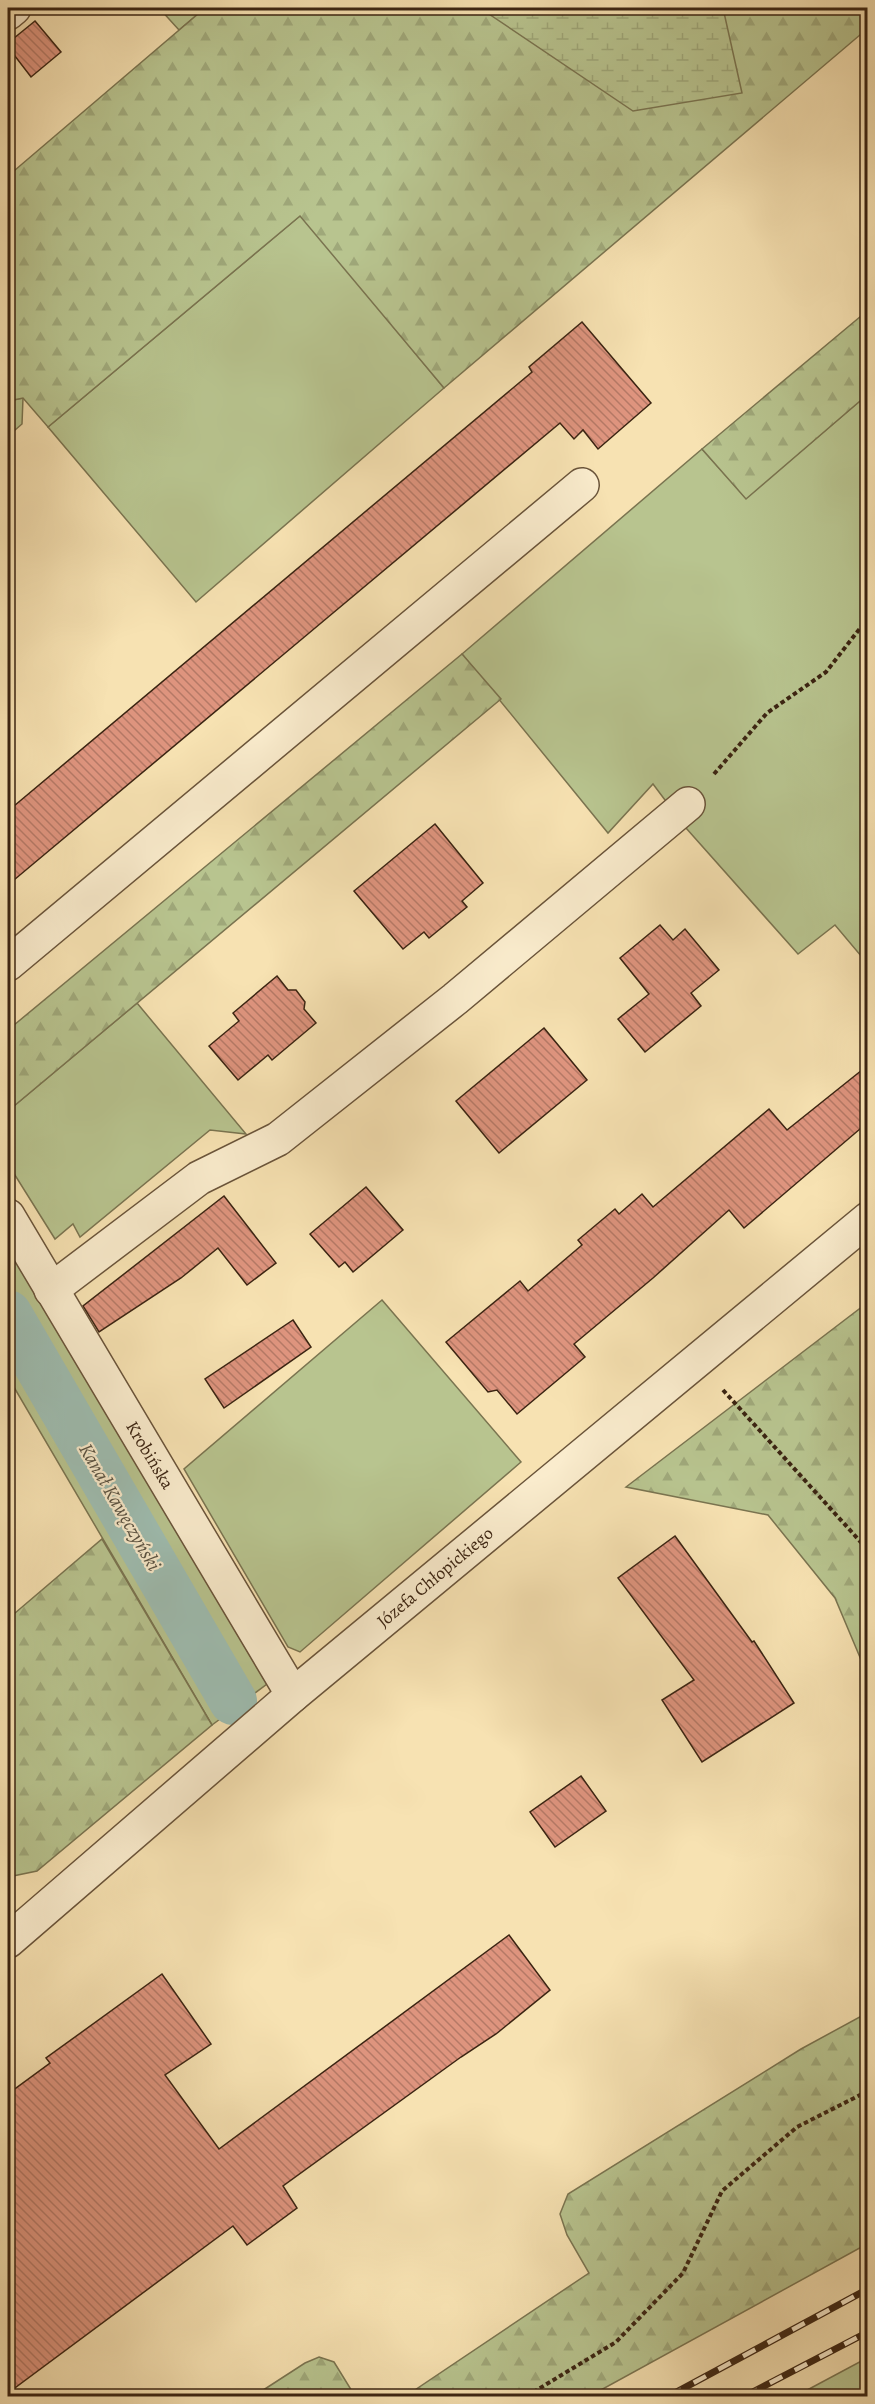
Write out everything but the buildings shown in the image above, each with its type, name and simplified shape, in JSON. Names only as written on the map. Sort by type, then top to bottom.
[{"type":"street","points":[[8,13],[14,8]]},
{"type":"street","points":[[8,964],[582,485]]},
{"type":"street","points":[[51,1290],[198,1178],[278,1139],[455,999],[688,804]]},
{"type":"street","name":"Krobińska","points":[[8,1216],[293,1695]]},
{"type":"street","name":"Józefa Chłopickiego","points":[[8,1937],[293,1695],[867,1219]]},
{"type":"path","points":[[688,804],[767,713],[826,672],[867,618]]},
{"type":"path","points":[[696,1361],[867,1550]]},
{"type":"path","points":[[527,2397],[616,2342],[683,2273],[722,2191],[797,2127],[867,2091]]},
{"type":"green space","points":[[159,8],[205,8],[179,30]]},
{"type":"green space","points":[[205,8],[867,8],[867,29],[444,388],[300,216],[48,427],[23,398],[8,401],[8,176]]},
{"type":"green space","points":[[480,8],[723,8],[742,93],[633,111]]},
{"type":"green space","points":[[301,215],[444,388],[196,602],[48,427]]},
{"type":"green space","points":[[867,311],[867,395],[746,499],[702,449]]},
{"type":"green space","points":[[867,395],[867,963],[835,925],[798,954],[686,828],[653,784],[608,833],[462,654],[702,449],[746,498]]},
{"type":"green space","points":[[23,398],[22,424],[8,436],[8,401]]},
{"type":"green space","points":[[462,654],[501,699],[8,1111],[8,1030]]},
{"type":"green space","points":[[137,1003],[246,1134],[210,1130],[80,1237],[73,1224],[55,1239],[8,1164],[8,1111]]},
{"type":"green space","points":[[8,1247],[267,1684],[212,1725],[8,1377]]},
{"type":"green space","points":[[382,1300],[521,1462],[300,1652],[288,1647],[184,1469]]},
{"type":"green space","points":[[867,1303],[867,1674],[835,1598],[768,1515],[626,1487]]},
{"type":"green space","points":[[102,1539],[212,1725],[37,1871],[8,1877],[8,1619]]},
{"type":"green space","points":[[867,2013],[867,2244],[590,2396],[406,2396],[589,2273],[567,2235],[560,2214],[568,2194],[801,2049]]},
{"type":"green space","points":[[319,2357],[334,2362],[355,2396],[254,2396],[305,2363]]},
{"type":"green space","points":[[867,2358],[867,2396],[796,2396]]},
{"type":"waterway","name":"Kanał Kawęczyński","points":[[8,1314],[233,1701]]},
{"type":"railway","points":[[669,2396],[868,2289]]},
{"type":"railway","points":[[745,2396],[868,2332]]}]
